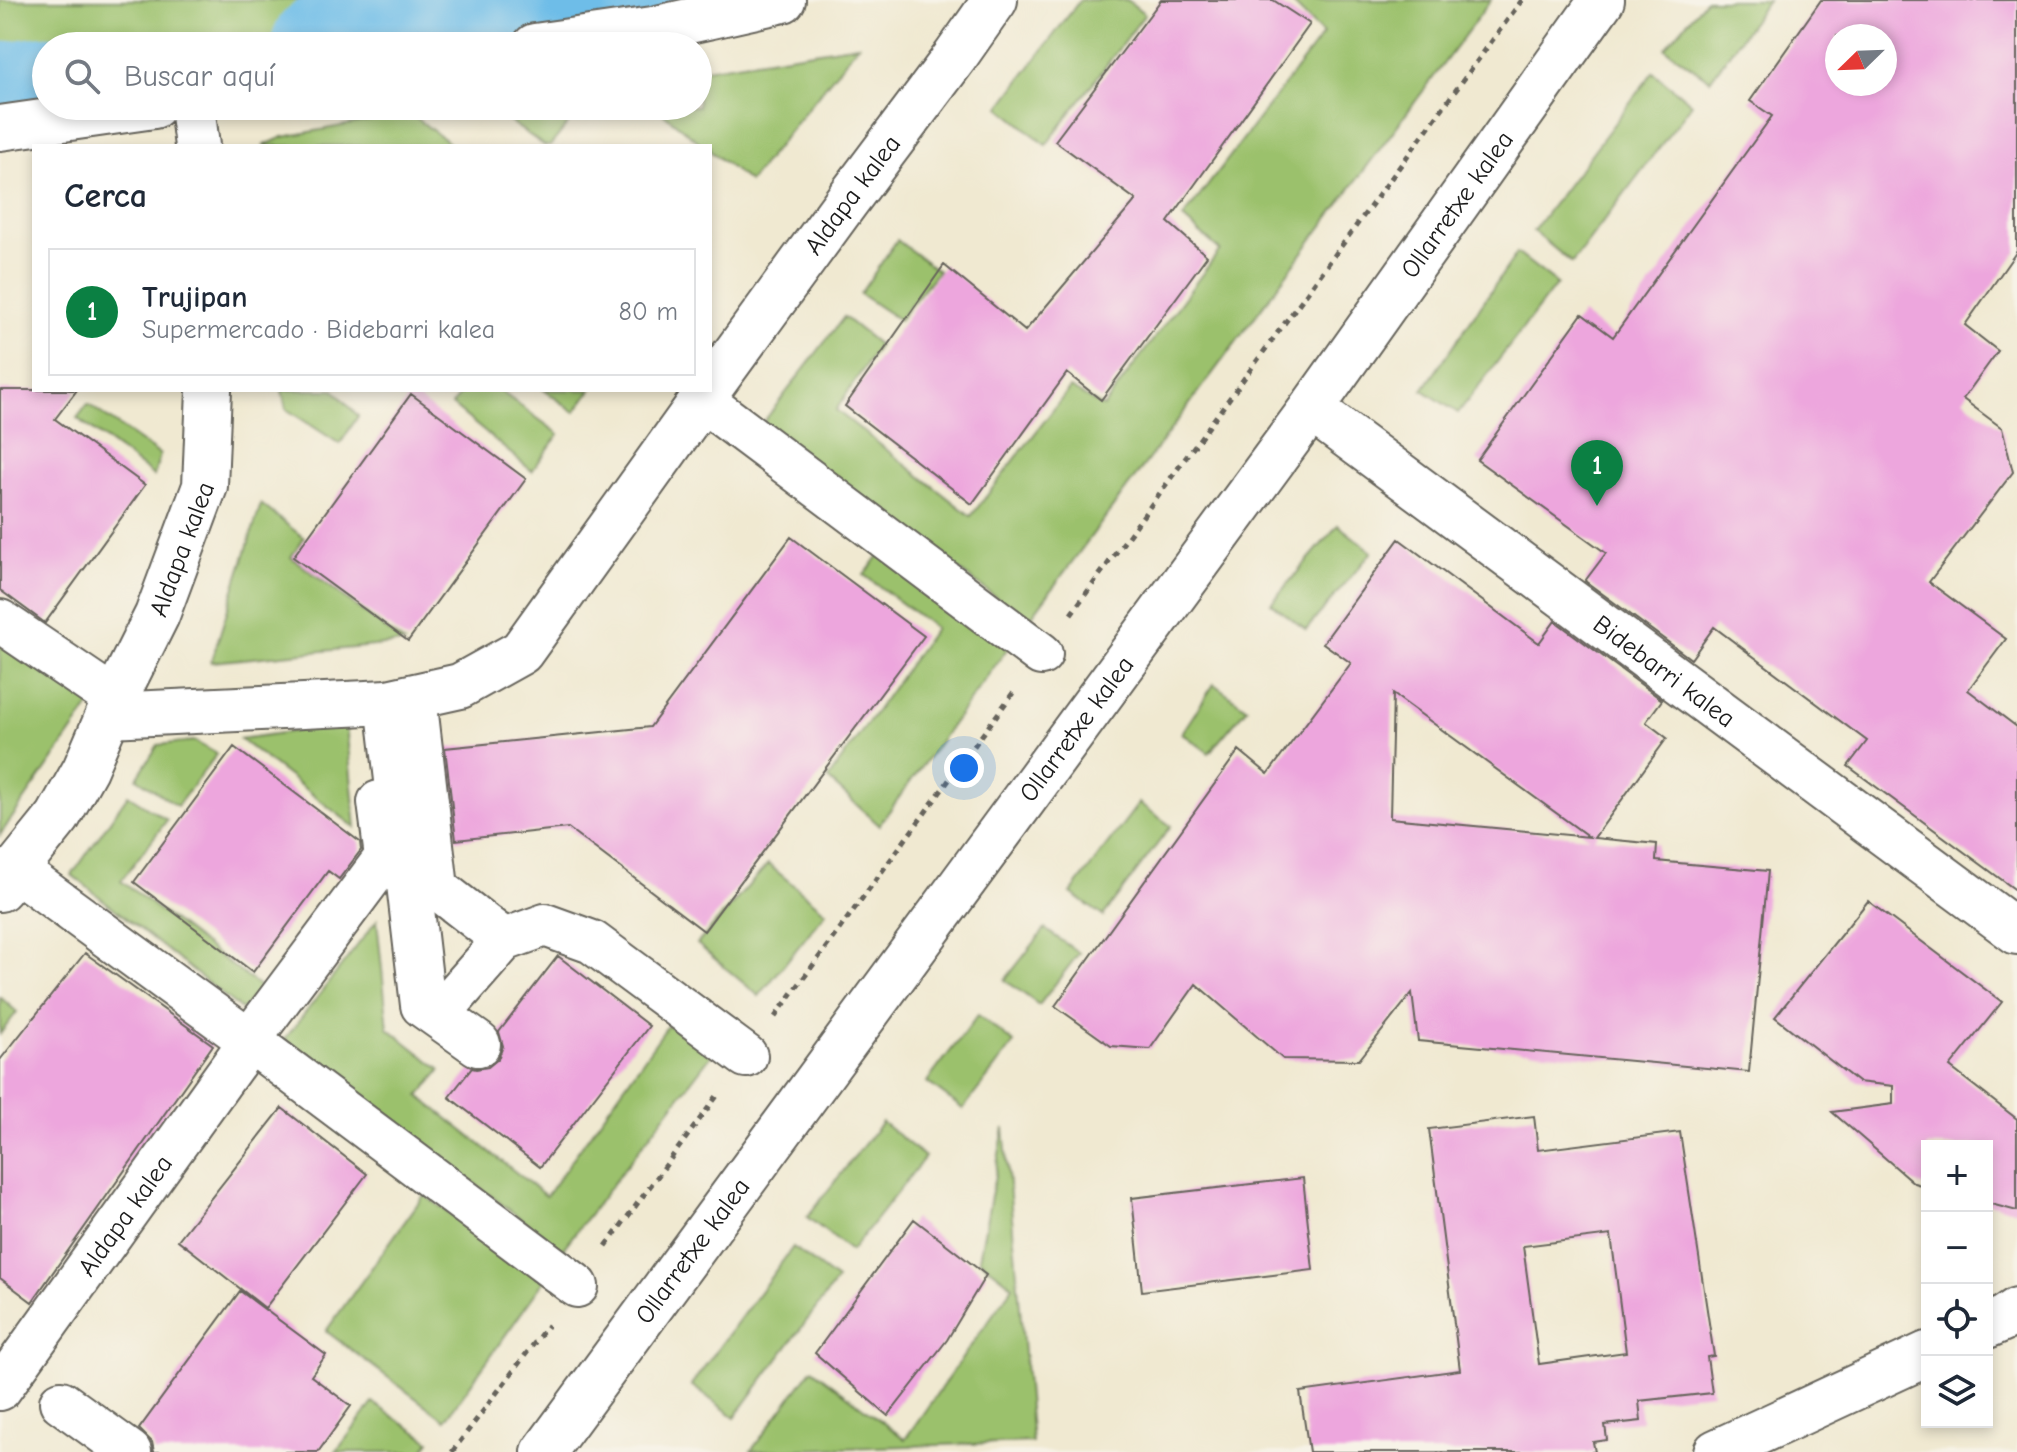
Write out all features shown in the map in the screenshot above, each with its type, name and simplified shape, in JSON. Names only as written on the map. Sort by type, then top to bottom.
[{"type":"street","points":[[632,32],[783,0]]},
{"type":"street","name":"Aldapa kalea","points":[[712,386],[995,0]]},
{"type":"street","name":"Ollarretxe kalea","points":[[544,1452],[1311,409],[1602,0]]},
{"type":"street","points":[[0,128],[56,120]]},
{"type":"street","points":[[194,120],[197,144]]},
{"type":"street","name":"Aldapa kalea","points":[[209,392],[205,486],[157,615],[85,769],[58,817],[8,880],[250,1040],[577,1286]]},
{"type":"street","points":[[707,393],[1041,654]]},
{"type":"street","name":"Aldapa kalea","points":[[112,707],[390,701],[460,686],[521,652],[707,393]]},
{"type":"street","name":"Bidebarri kalea","points":[[1311,409],[2017,932]]},
{"type":"street","points":[[0,621],[112,707]]},
{"type":"street","points":[[390,701],[437,888],[504,940]]},
{"type":"street","points":[[390,701],[423,1005],[478,1044]]},
{"type":"street","name":"Aldapa kalea","points":[[0,1389],[250,1040],[386,857],[390,701]]},
{"type":"street","points":[[454,997],[504,940],[545,925],[592,942],[746,1056]]},
{"type":"street","points":[[1993,1323],[2017,1310]]},
{"type":"street","points":[[1716,1452],[1923,1356]]},
{"type":"street","points":[[61,1402],[130,1452]]},
{"type":"path","points":[[452,1452],[1522,0]]},
{"type":"green space","points":[[0,0],[632,0],[420,32],[32,32],[32,91],[0,97]]},
{"type":"green space","points":[[1080,0],[1127,0],[1145,14],[1046,145],[1000,107]]},
{"type":"green space","points":[[1289,0],[1491,0],[1028,621],[762,424],[844,317],[879,345],[836,410],[971,516],[1070,388],[1103,407],[1220,250],[1183,218],[1323,34]]},
{"type":"green space","points":[[1706,0],[1768,0],[1710,80],[1665,48]]},
{"type":"green space","points":[[858,45],[749,182],[712,153],[712,144],[702,144],[672,120],[712,120],[712,68]]},
{"type":"green space","points":[[1653,72],[1692,104],[1572,263],[1533,231]]},
{"type":"green space","points":[[373,120],[419,120],[450,144],[267,144],[283,137]]},
{"type":"green space","points":[[507,120],[571,120],[552,144],[542,144]]},
{"type":"green space","points":[[897,240],[938,271],[899,320],[860,294]]},
{"type":"green space","points":[[1517,253],[1557,284],[1458,413],[1423,390]]},
{"type":"green space","points":[[282,392],[336,392],[358,416],[340,444],[286,409]]},
{"type":"green space","points":[[462,392],[502,392],[559,434],[532,471],[452,405]]},
{"type":"green space","points":[[547,392],[590,392],[575,412]]},
{"type":"green space","points":[[88,404],[160,455],[154,476],[77,418]]},
{"type":"green space","points":[[261,504],[304,538],[291,557],[404,643],[211,662]]},
{"type":"green space","points":[[1338,525],[1372,552],[1306,630],[1271,603]]},
{"type":"green space","points":[[886,547],[1010,645],[879,825],[828,779],[935,628],[864,575]]},
{"type":"green space","points":[[0,605],[109,679],[0,835]]},
{"type":"green space","points":[[1214,684],[1247,708],[1209,753],[1182,733]]},
{"type":"green space","points":[[346,724],[356,828],[240,739]]},
{"type":"green space","points":[[194,741],[217,754],[177,806],[137,778],[158,745]]},
{"type":"green space","points":[[128,795],[167,820],[121,881],[261,988],[242,1010],[72,875]]},
{"type":"green space","points":[[1139,803],[1171,826],[1103,916],[1071,893]]},
{"type":"green space","points":[[768,864],[826,912],[759,996],[697,944]]},
{"type":"green space","points":[[377,920],[388,1028],[441,1070],[419,1096],[546,1196],[668,1025],[712,1054],[562,1250],[285,1039]]},
{"type":"green space","points":[[1045,929],[1079,953],[1039,1005],[1005,980]]},
{"type":"green space","points":[[0,997],[17,1012],[0,1034]]},
{"type":"green space","points":[[978,1015],[1014,1043],[963,1109],[927,1082]]},
{"type":"green space","points":[[882,1122],[925,1157],[851,1251],[807,1217]]},
{"type":"green space","points":[[1004,1128],[1032,1442],[751,1451],[812,1369],[905,1439],[1013,1286],[979,1259]]},
{"type":"green space","points":[[424,1195],[544,1281],[445,1420],[326,1331]]},
{"type":"green space","points":[[793,1247],[837,1280],[735,1417],[691,1385]]},
{"type":"green space","points":[[373,1403],[430,1441],[422,1452],[336,1452]]},
{"type":"building","points":[[1161,0],[1273,0],[1310,24],[1168,222],[1207,256],[1101,400],[1067,373],[972,504],[845,406],[944,265],[1025,331],[1136,200],[1055,141]]},
{"type":"building","points":[[1821,0],[2017,0],[2017,251],[1965,325],[1998,351],[1963,399],[2002,428],[2013,472],[1929,582],[2006,639],[1968,690],[2017,727],[2017,891],[1848,766],[1867,741],[1714,627],[1691,659],[1585,581],[1606,553],[1477,460],[1582,314],[1613,337],[1772,116],[1750,101]]},
{"type":"building","points":[[0,390],[75,392],[55,419],[145,485],[45,623],[0,590]]},
{"type":"building","points":[[411,394],[526,479],[408,641],[293,557]]},
{"type":"building","points":[[791,537],[924,636],[704,931],[568,828],[456,840],[445,748],[650,727]]},
{"type":"building","points":[[1399,539],[1539,643],[1555,621],[1662,700],[1646,722],[1667,738],[1594,838],[1657,844],[1656,861],[1768,871],[1749,1072],[1418,1041],[1412,993],[1359,1060],[1283,1059],[1196,984],[1150,1049],[1111,1046],[1055,1006],[1239,750],[1268,774],[1351,663],[1323,643]],"holes":[[[1393,694],[1589,837],[1390,818]]]},
{"type":"building","points":[[234,747],[360,842],[361,850],[339,879],[328,871],[253,972],[134,882]]},
{"type":"building","points":[[1868,901],[2002,1002],[1950,1067],[2017,1119],[2017,1211],[1993,1205],[1993,1140],[1921,1140],[1921,1185],[1914,1183],[1832,1112],[1893,1104],[1893,1086],[1858,1082],[1775,1017]]},
{"type":"building","points":[[85,953],[213,1045],[32,1302],[0,1278],[0,1060]]},
{"type":"building","points":[[558,956],[649,1026],[540,1167],[449,1097],[472,1068],[488,1067],[498,1059],[503,1046],[499,1032]]},
{"type":"building","points":[[282,1108],[367,1174],[265,1308],[178,1240]]},
{"type":"building","points":[[1534,1116],[1538,1150],[1680,1132],[1714,1356],[1707,1357],[1712,1393],[1639,1401],[1641,1421],[1605,1425],[1607,1440],[1593,1442],[1595,1452],[1309,1452],[1300,1392],[1460,1370],[1429,1129]],"holes":[[[1611,1235],[1626,1352],[1539,1364],[1523,1246]]]},
{"type":"building","points":[[1303,1178],[1313,1270],[1142,1291],[1132,1198]]},
{"type":"building","points":[[914,1219],[986,1275],[947,1340],[888,1416],[815,1353]]},
{"type":"building","points":[[240,1291],[326,1355],[311,1376],[351,1406],[318,1452],[154,1452],[152,1442],[139,1429]]},
{"type":"waterway","points":[[416,32],[632,0]]},
{"type":"waterway","points":[[0,94],[32,89]]},
{"type":"place","name":"Trujipan","points":[[1597,506]]}]
